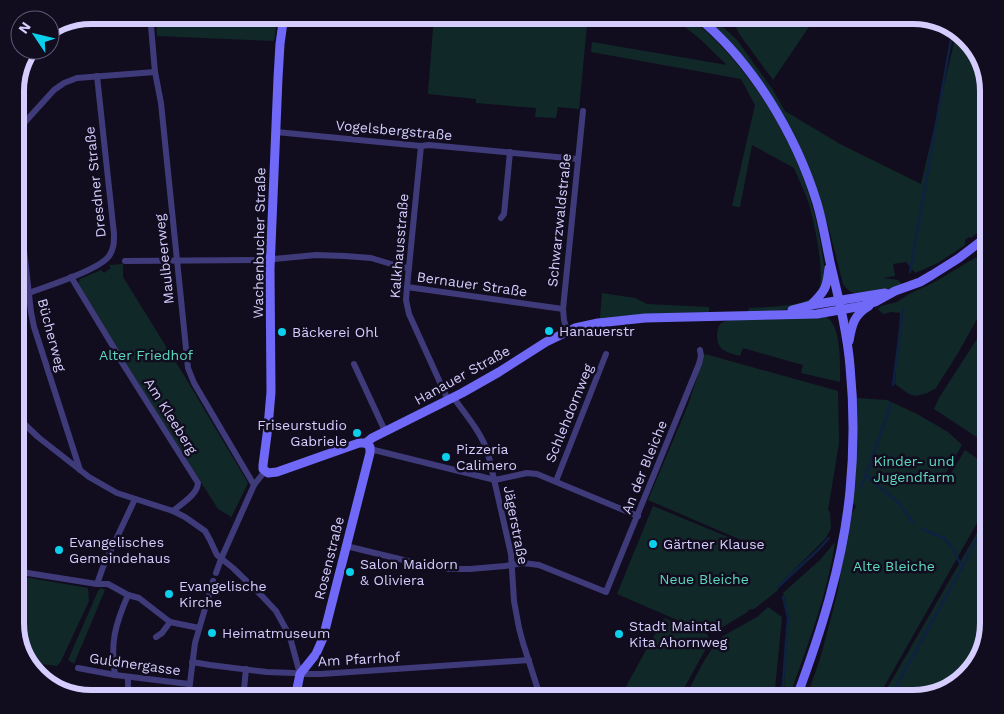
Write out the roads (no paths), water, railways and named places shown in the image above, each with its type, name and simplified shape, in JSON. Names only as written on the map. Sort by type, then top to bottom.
[{"type":"street","name":"Maulbeerweg","points":[[151,24],[155,72],[160,92],[176,259],[190,375],[254,484]]},
{"type":"street","name":"Wachenbucher Straße","points":[[265,472],[263,465],[271,392],[271,258],[280,44],[283,24]]},
{"type":"street","points":[[705,24],[735,53],[758,84],[778,115],[803,167],[816,202],[827,244],[848,348],[852,421],[851,471],[847,514],[826,613],[799,690]]},
{"type":"street","points":[[24,123],[64,83],[77,78],[155,72]]},
{"type":"street","name":"Dresdner Straße","points":[[29,293],[95,267],[111,254],[114,234],[97,76]]},
{"type":"street","name":"Schwarzwaldstraße","points":[[567,331],[563,309],[582,111]]},
{"type":"street","name":"Vogelsbergstraße","points":[[276,132],[578,159]]},
{"type":"street","name":"Kalkhausstraße","points":[[421,146],[406,305],[450,398],[484,440],[495,480]]},
{"type":"street","points":[[501,218],[504,214],[510,152]]},
{"type":"street","points":[[841,306],[920,282],[959,258],[980,242]]},
{"type":"street","name":"Bücherweg","points":[[24,249],[30,312],[80,471]]},
{"type":"street","name":"Bernauer Straße","points":[[125,261],[176,259],[263,260],[271,258],[352,256],[371,258],[409,268]]},
{"type":"street","points":[[812,305],[828,283],[829,258]]},
{"type":"street","name":"Am Kleeberg","points":[[71,277],[118,353],[121,361],[196,479],[197,489],[173,511]]},
{"type":"street","name":"Bernauer Straße","points":[[407,287],[563,309]]},
{"type":"street","points":[[848,348],[852,327],[860,312],[895,291]]},
{"type":"street","points":[[841,306],[862,306],[875,302]]},
{"type":"street","name":"Hanauer Straße","points":[[775,314],[812,305],[841,306]]},
{"type":"street","name":"Hanauer Straße","points":[[265,472],[277,472],[359,443],[368,446],[372,438],[499,372],[546,342],[567,331],[585,325],[636,319],[817,314],[841,306]]},
{"type":"street","name":"An der Bleiche","points":[[512,564],[523,563],[543,566],[606,592],[700,364],[700,350]]},
{"type":"street","name":"Schlehdornweg","points":[[556,481],[606,354]]},
{"type":"street","points":[[354,364],[385,431]]},
{"type":"street","points":[[24,424],[80,471],[108,488],[173,511],[185,517],[204,532],[220,559],[232,568],[276,611],[291,640],[300,674],[297,690]]},
{"type":"street","name":"Jägerstraße","points":[[368,446],[495,480],[511,554],[517,619],[538,690]]},
{"type":"street","name":"Rosenstraße","points":[[300,674],[322,644],[368,446]]},
{"type":"street","points":[[216,573],[220,559],[254,484],[265,472]]},
{"type":"street","points":[[495,480],[530,473],[541,475],[638,516]]},
{"type":"street","points":[[97,584],[135,499]]},
{"type":"street","points":[[346,546],[442,568],[470,569],[512,564]]},
{"type":"street","points":[[24,572],[97,584],[108,584],[142,600],[170,622],[199,628]]},
{"type":"street","points":[[189,690],[199,628],[213,581]]},
{"type":"street","points":[[115,675],[114,633],[128,595]]},
{"type":"street","points":[[156,637],[162,633],[170,622]]},
{"type":"street","name":"Am Pfarrhof","points":[[192,662],[267,672],[300,674],[528,660]]},
{"type":"street","name":"Guldnergasse","points":[[78,668],[128,677],[189,684]]},
{"type":"street","points":[[244,690],[246,669]]},
{"type":"street","points":[[128,677],[128,690]]},
{"type":"waterway","points":[[910,272],[952,36]]},
{"type":"waterway","points":[[893,385],[903,308]]},
{"type":"waterway","points":[[860,488],[891,404]]},
{"type":"waterway","points":[[866,475],[899,503],[913,523]]},
{"type":"waterway","points":[[894,690],[962,568],[953,548],[944,538],[922,529]]},
{"type":"waterway","points":[[962,567],[980,533]]},
{"type":"waterway","points":[[778,587],[829,538]]},
{"type":"waterway","points":[[782,690],[788,617],[783,597]]},
{"type":"place","name":"Hanauerstr","points":[[549,331]]},
{"type":"place","name":"Bäckerei Ohl","points":[[282,332]]},
{"type":"place","name":"Friseurstudio Gabriele","points":[[357,433]]},
{"type":"place","name":"Pizzeria Calimero","points":[[446,457]]},
{"type":"place","name":"Gärtner Klause","points":[[653,544]]},
{"type":"place","name":"Evangelisches Gemeindehaus","points":[[59,550]]},
{"type":"place","name":"Salon Maidorn & Oliviera","points":[[350,572]]},
{"type":"place","name":"Evangelische Kirche","points":[[169,594]]},
{"type":"place","name":"Heimatmuseum","points":[[212,633]]},
{"type":"place","name":"Stadt Maintal Kita Ahornweg","points":[[619,634]]},
{"type":"park label","name":"Alter Friedhof","points":[[146,355]]},
{"type":"park label","name":"Kinder- und Jugendfarm","points":[[914,470]]},
{"type":"park label","name":"Alte Bleiche","points":[[894,566]]},
{"type":"park label","name":"Neue Bleiche","points":[[704,579]]}]
